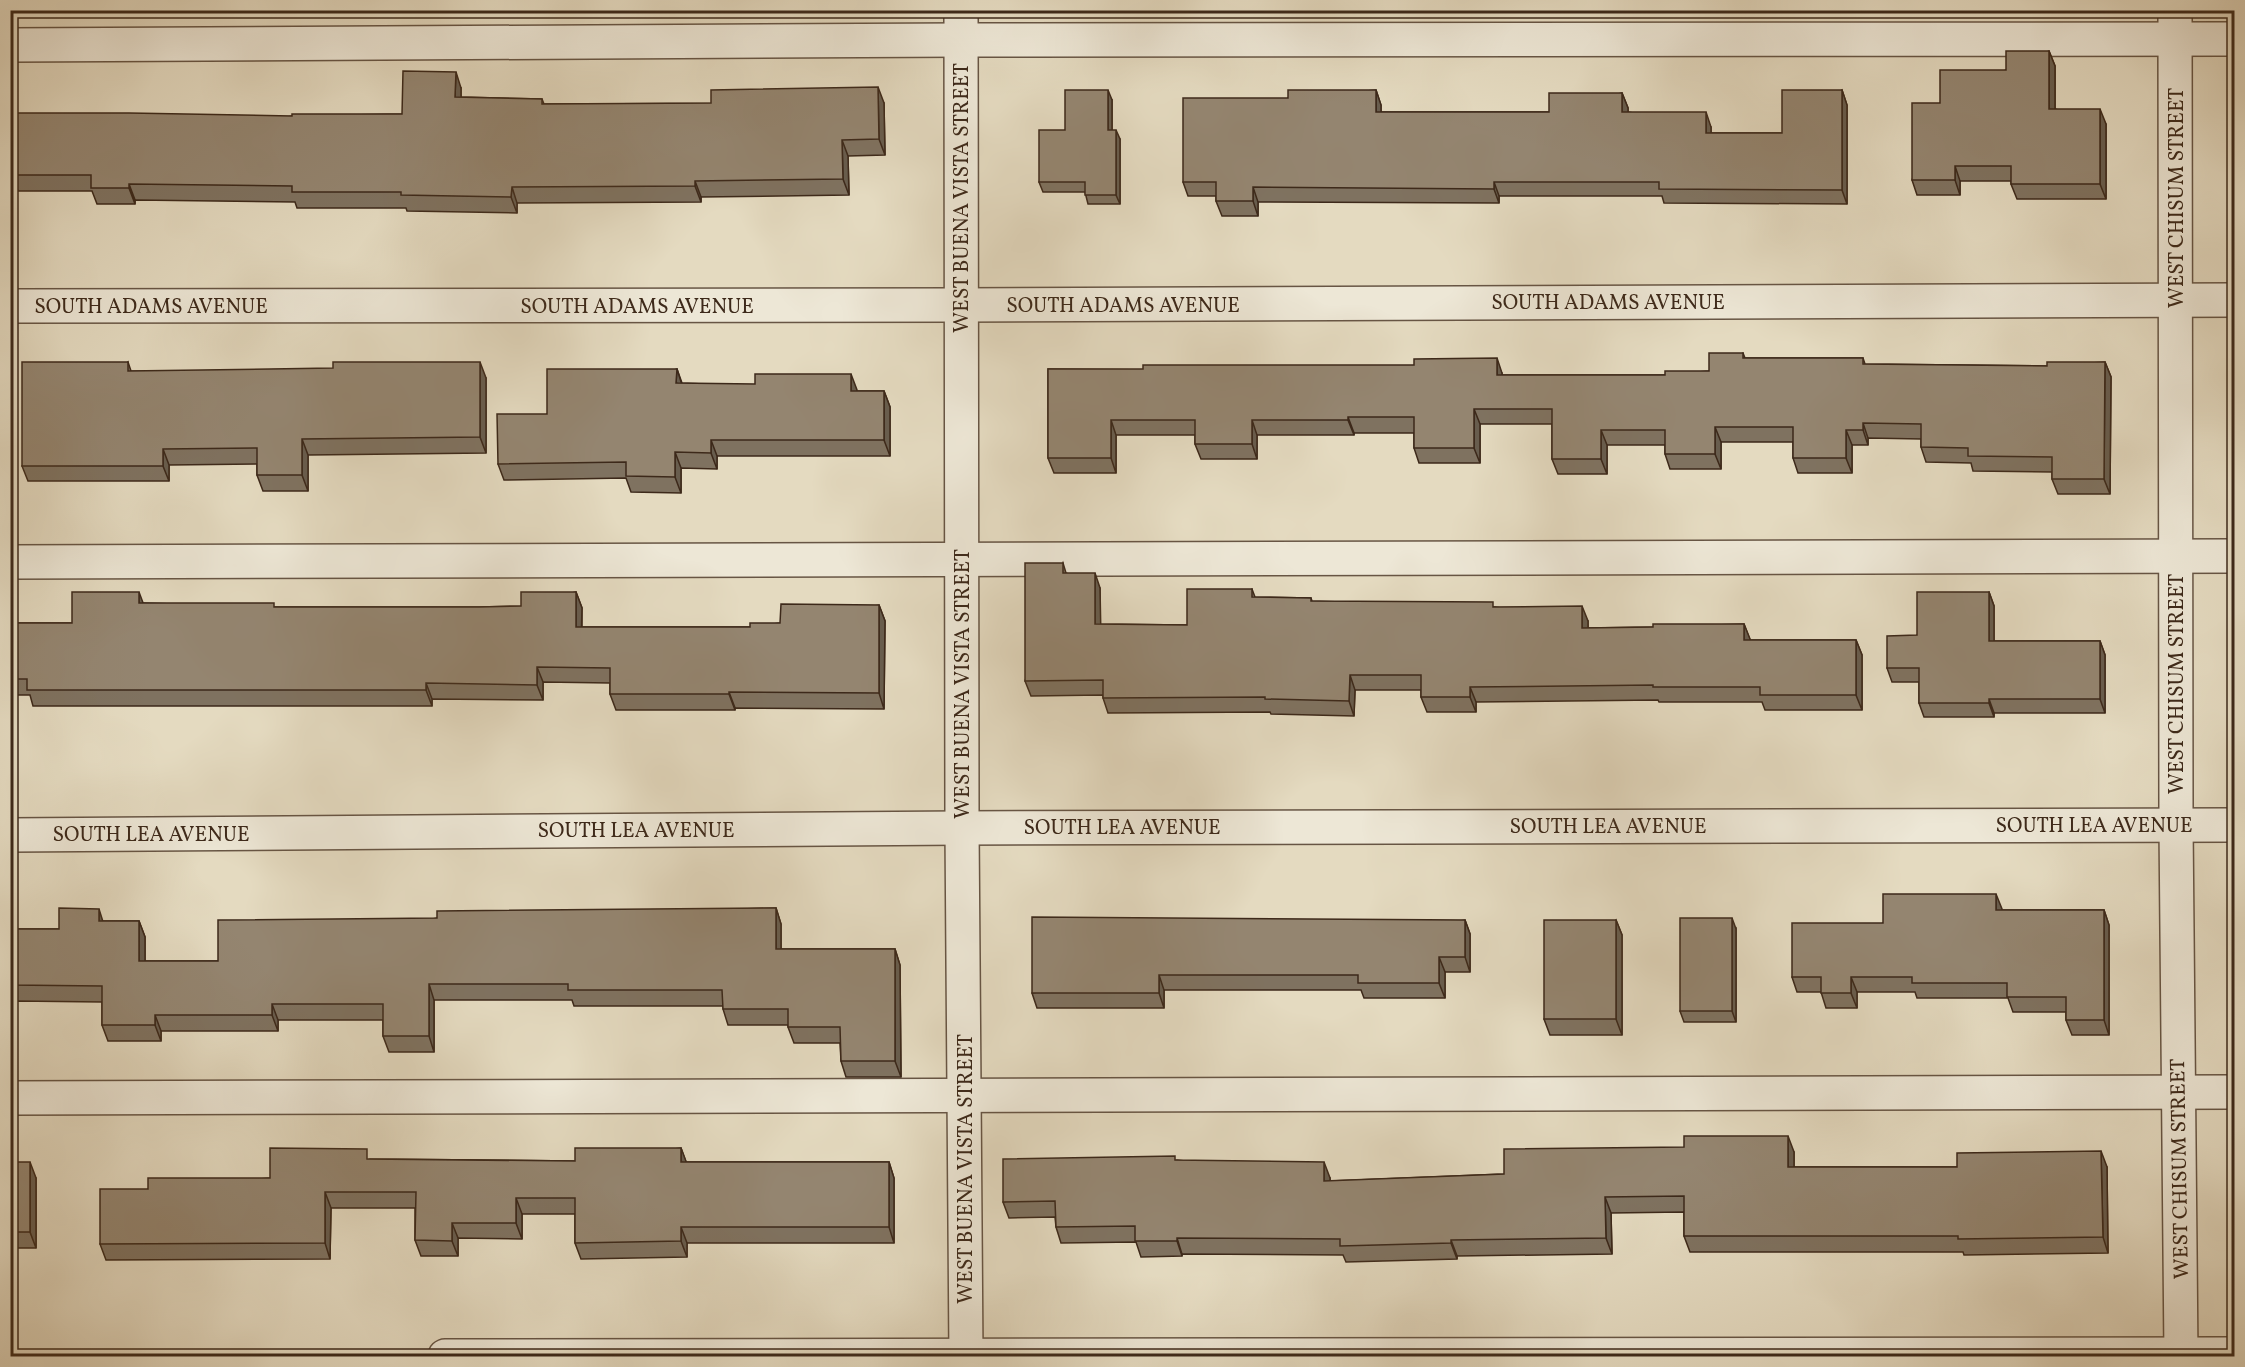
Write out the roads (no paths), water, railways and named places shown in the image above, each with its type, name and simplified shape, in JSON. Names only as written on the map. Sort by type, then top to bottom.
[{"type":"street","points":[[10,45],[961,25],[2175,25],[2235,39]]},
{"type":"street","name":"WEST BUENA VISTA STREET","points":[[961,25],[962,828],[966,1356]]},
{"type":"street","name":"WEST CHISUM STREET","points":[[2175,25],[2176,825],[2181,1355]]},
{"type":"street","name":"SOUTH ADAMS AVENUE","points":[[10,306],[2235,300]]},
{"type":"street","points":[[10,562],[2235,556]]},
{"type":"street","name":"SOUTH LEA AVENUE","points":[[10,835],[962,828],[2235,825]]},
{"type":"street","points":[[10,1098],[2235,1092]]},
{"type":"street","points":[[445,1356],[2235,1354]]}]
